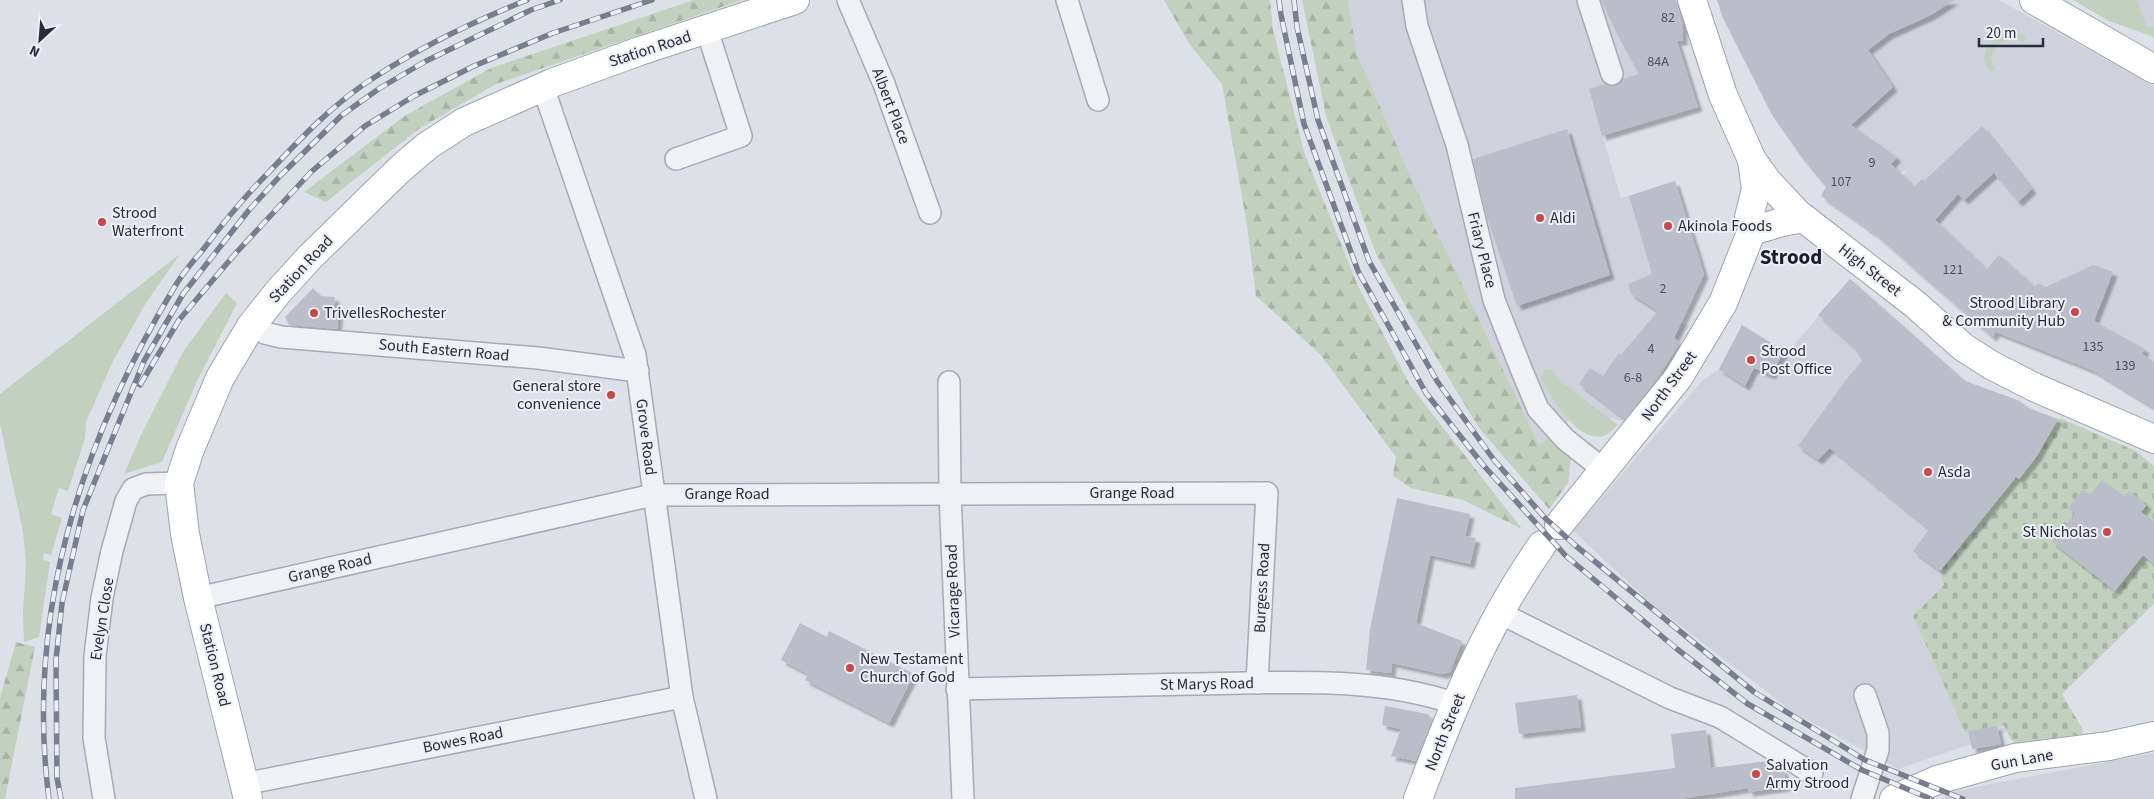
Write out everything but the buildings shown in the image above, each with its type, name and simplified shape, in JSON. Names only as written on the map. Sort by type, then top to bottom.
[{"type":"main road","name":"Station Road","points":[[246,791],[198,598],[185,534],[179,483],[190,449],[220,378],[251,326],[309,258],[412,158],[464,122],[542,87],[640,51],[794,0]]},
{"type":"main road","name":"High Street","points":[[1692,0],[1723,95],[1752,160],[1776,192],[1804,219],[1916,305],[1964,347],[1991,365],[2034,387],[2154,439]]},
{"type":"main road","points":[[2034,0],[2154,69]]},
{"type":"main road","name":"North Street","points":[[1418,799],[1456,704],[1498,612],[1518,578],[1550,535],[1678,378],[1723,302],[1752,230],[1749,217],[1756,189],[1752,160]]},
{"type":"main road","points":[[1752,230],[1767,228],[1786,220],[1804,219]]},
{"type":"main road","name":"Gun Lane","points":[[1894,799],[1937,780],[2015,758],[2110,746],[2154,736]]},
{"type":"street","name":"Albert Place","points":[[848,0],[884,84],[930,213]]},
{"type":"street","points":[[1066,0],[1098,100]]},
{"type":"street","name":"Friary Place","points":[[1413,0],[1417,26],[1457,145],[1494,300],[1519,363],[1538,409],[1565,439],[1604,470]]},
{"type":"street","points":[[1588,0],[1612,74]]},
{"type":"street","points":[[676,158],[741,136],[707,30]]},
{"type":"street","name":"Grove Road","points":[[542,87],[630,339],[638,371],[653,495],[682,697],[706,799]]},
{"type":"street","name":"South Eastern Road","points":[[251,326],[265,333],[290,338],[538,358],[638,371]]},
{"type":"street","name":"Vicarage Road","points":[[949,382],[950,494],[963,799]]},
{"type":"street","name":"Evelyn Close","points":[[104,799],[101,790],[94,738],[94,666],[102,598],[112,552],[128,497],[133,489],[146,484],[179,483]]},
{"type":"street","name":"Grange Road","points":[[198,598],[653,495],[1267,493]]},
{"type":"street","name":"Burgess Road","points":[[1257,683],[1267,493]]},
{"type":"street","points":[[1498,612],[1670,698],[1720,717],[1812,773]]},
{"type":"street","name":"St Marys Road","points":[[957,689],[1257,683],[1369,686],[1417,693],[1456,704]]},
{"type":"street","points":[[1862,799],[1878,750],[1878,733],[1865,695]]},
{"type":"street","name":"Bowes Road","points":[[246,791],[682,697]]},
{"type":"shaded area","points":[[1348,0],[1577,0],[1589,37],[1611,32],[1595,0],[1676,0],[1683,25],[1683,41],[1678,42],[1698,107],[1603,137],[1621,198],[1675,181],[1684,212],[1681,322],[1689,326],[1657,379],[1623,421],[1580,412],[1539,446],[1411,178],[1357,54]]},
{"type":"shaded area","points":[[1717,0],[1999,0],[2154,86],[2154,408],[2092,370],[1997,332],[1992,337],[1875,234],[1900,179],[1909,169],[1837,206],[1821,196],[1826,187],[1805,163],[1774,117],[1723,18]]},
{"type":"shaded area","points":[[2091,0],[2154,0],[2154,32]]},
{"type":"shaded area","points":[[1850,279],[1965,381],[2020,401],[2033,410],[2018,728],[1898,769],[1793,712],[1653,605],[1573,531],[1701,382],[1719,369],[1742,325],[1787,353]]},
{"type":"shaded area","points":[[2154,753],[2154,799],[1940,799],[1955,792],[1990,784]]},
{"type":"green space","points":[[694,0],[742,0],[496,84],[420,128],[326,202],[304,192],[406,115],[491,68]]},
{"type":"green space","points":[[1164,0],[1270,0],[1273,30],[1304,152],[1358,286],[1410,385],[1522,529],[1463,500],[1411,488],[1393,476],[1396,457],[1320,354],[1256,296],[1247,225],[1222,84],[1190,45]]},
{"type":"green space","points":[[1302,0],[1348,0],[1357,54],[1411,178],[1539,445],[1548,438],[1571,457],[1568,483],[1549,509],[1479,428],[1376,254],[1326,116]]},
{"type":"green space","points":[[2073,0],[2137,0],[2147,28],[2154,26],[2154,37],[2109,21]]},
{"type":"green space","points":[[2009,32],[2021,33],[2026,37],[2023,42],[2011,38],[1996,45],[1991,59],[1995,71],[1989,71],[1985,65],[1984,58],[1988,46],[1997,37]]},
{"type":"green space","points":[[180,254],[146,303],[113,361],[86,422],[85,438],[68,491],[59,488],[51,514],[62,518],[51,555],[44,553],[43,560],[50,562],[39,637],[24,642],[23,611],[26,565],[23,532],[0,424],[0,394]]},
{"type":"green space","points":[[226,293],[237,303],[197,381],[162,462],[124,474],[141,435],[183,352]]},
{"type":"green space","points":[[1545,369],[1553,370],[1553,373],[1561,382],[1618,425],[1606,435],[1596,437],[1586,434],[1568,418],[1552,397],[1541,379]]},
{"type":"green space","points":[[2058,419],[2062,419],[2136,451],[2154,466],[2154,604],[2062,694],[2082,728],[2083,734],[2015,743],[2010,738],[2004,725],[1965,732],[1913,616],[1944,585],[1940,571],[2009,470],[2019,479]]},
{"type":"green space","points":[[16,642],[35,647],[5,799],[0,799],[0,698]]},
{"type":"railway","points":[[49,799],[44,730],[45,662],[54,596],[68,530],[88,466],[113,404],[143,343],[177,283],[252,190],[307,133],[346,97],[393,66],[430,45],[468,25],[527,0]]},
{"type":"railway","points":[[61,799],[57,778],[56,660],[62,603],[83,510],[144,361],[183,294],[249,210],[281,175],[342,115],[380,88],[426,61],[531,10],[560,0]]},
{"type":"railway","points":[[140,385],[179,320],[235,254],[311,172],[365,126],[414,96],[474,66],[553,33],[652,0]]},
{"type":"railway","points":[[1279,0],[1304,124],[1358,271],[1426,393],[1484,466],[1566,556],[1677,649],[1748,704],[1862,770],[1931,799]]},
{"type":"railway","points":[[1294,0],[1297,27],[1318,120],[1369,261],[1437,381],[1494,460],[1545,518],[1576,546],[1754,692],[1865,760],[1963,799]]},
{"type":"place","name":"Aldi","points":[[1540,218]]},
{"type":"place","name":"Strood Waterfront","points":[[102,222]]},
{"type":"place","name":"Akinola Foods","points":[[1668,226]]},
{"type":"place","name":"Strood Library & Community Hub","points":[[2075,312]]},
{"type":"place","name":"TrivellesRochester","points":[[314,313]]},
{"type":"place","name":"Strood Post Office","points":[[1751,360]]},
{"type":"place","name":"General store convenience","points":[[611,395]]},
{"type":"place","name":"Asda","points":[[1928,472]]},
{"type":"place","name":"St Nicholas","points":[[2107,532]]},
{"type":"place","name":"New Testament Church of God","points":[[850,668]]},
{"type":"place","name":"Salvation Army Strood","points":[[1756,774]]},
{"type":"district","name":"Strood","points":[[1791,257]]}]
